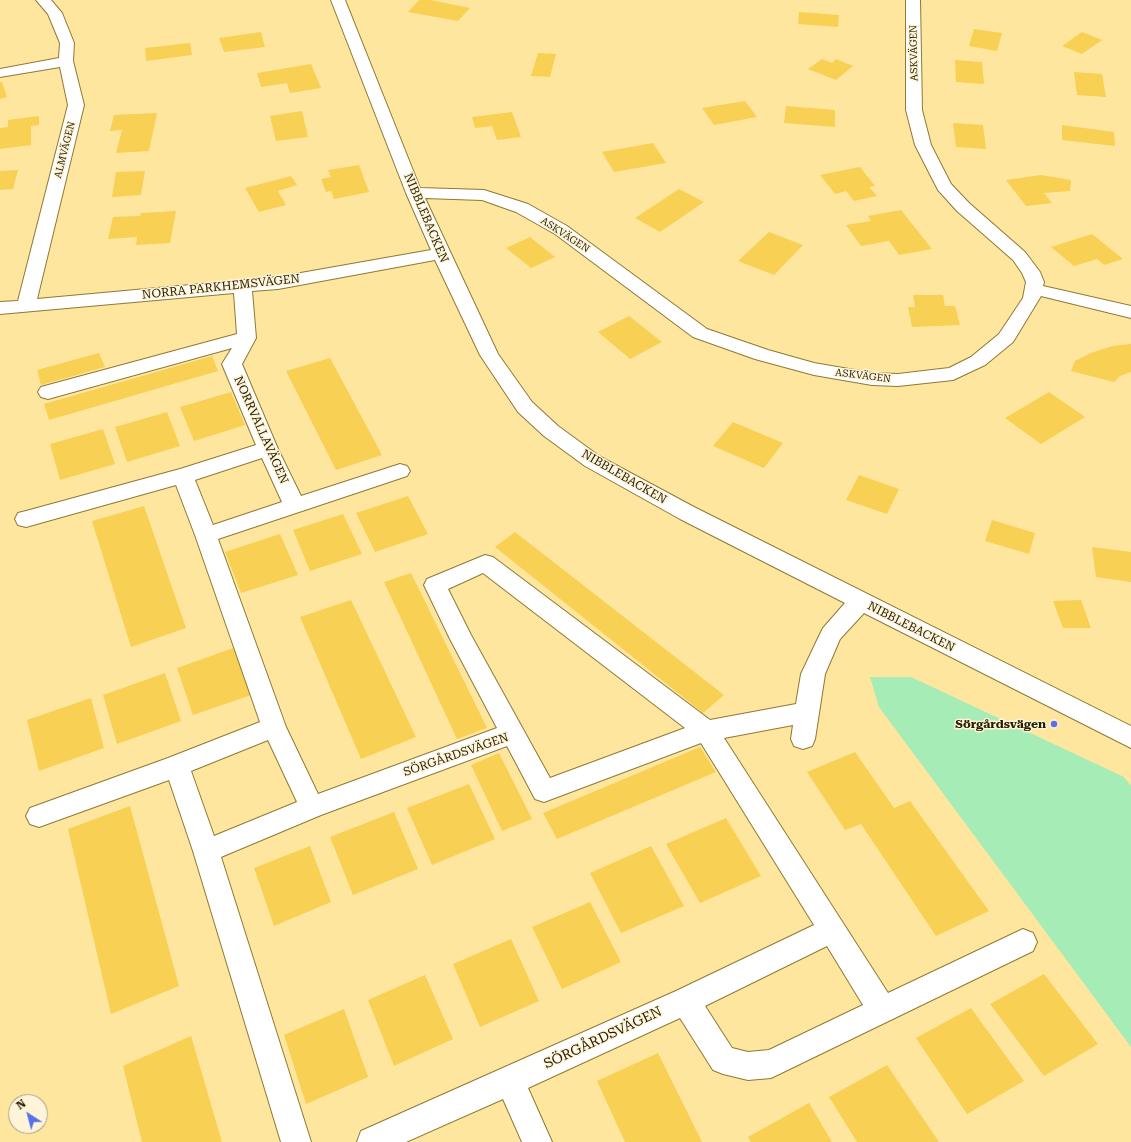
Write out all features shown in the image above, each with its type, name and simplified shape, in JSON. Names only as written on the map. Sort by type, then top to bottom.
[{"type":"street","name":"ALMVÄGEN","points":[[26,305],[76,104],[66,61],[67,43],[55,13],[43,0]]},
{"type":"street","name":"NIBBLEBACKEN","points":[[338,0],[414,193],[440,254],[489,355],[525,407],[550,431],[592,461],[687,513],[1131,738]]},
{"type":"street","name":"ASKVÄGEN","points":[[414,193],[484,195],[522,208],[561,230],[700,333],[769,357],[814,369],[872,378],[898,380],[953,374],[978,361],[1006,338],[1032,298],[1035,282],[1031,272],[1019,256],[962,207],[944,186],[928,157],[923,145],[914,110],[913,0]]},
{"type":"street","points":[[0,73],[66,61]]},
{"type":"street","name":"NORRA PARKHEMSVÄGEN","points":[[0,308],[278,283],[440,254]]},
{"type":"street","points":[[48,392],[247,338],[243,287]]},
{"type":"street","points":[[1034,289],[1131,312]]},
{"type":"street","name":"NORRVALLAVÄGEN","points":[[247,338],[232,364],[268,449],[294,504]]},
{"type":"street","points":[[26,519],[183,476],[268,449]]},
{"type":"street","points":[[206,534],[294,504],[400,471]]},
{"type":"street","points":[[183,476],[206,534],[274,727],[312,806]]},
{"type":"street","points":[[512,733],[461,639],[435,585],[485,563],[706,731],[882,1009]]},
{"type":"street","points":[[803,739],[813,674],[831,634],[861,601]]},
{"type":"street","name":"SÖRGÅRDSVÄGEN","points":[[206,851],[312,806],[512,733],[544,790],[706,731],[806,712]]},
{"type":"street","points":[[39,816],[177,766],[274,727]]},
{"type":"street","points":[[177,766],[206,851],[296,1142]]},
{"type":"street","name":"SÖRGÅRDSVÄGEN","points":[[372,1142],[686,1001],[832,930]]},
{"type":"street","points":[[686,1001],[723,1060],[748,1066],[771,1064],[1023,942]]},
{"type":"street","points":[[510,1081],[537,1142]]},
{"type":"green space","points":[[870,677],[911,677],[1124,777],[1131,786],[1131,1047],[879,707]]},
{"type":"building","points":[[419,0],[430,0],[470,8],[458,21],[408,12]]},
{"type":"building","points":[[799,12],[839,15],[838,27],[798,24]]},
{"type":"building","points":[[974,29],[1002,33],[997,51],[969,46]]},
{"type":"building","points":[[261,32],[265,47],[224,52],[219,38]]},
{"type":"building","points":[[1082,32],[1102,40],[1082,54],[1062,46]]},
{"type":"building","points":[[190,43],[192,55],[146,61],[145,48]]},
{"type":"building","points":[[538,53],[556,54],[550,77],[531,76]]},
{"type":"building","points":[[822,59],[832,63],[836,59],[853,66],[836,80],[808,69]]},
{"type":"building","points":[[955,60],[982,62],[984,84],[956,82]]},
{"type":"building","points":[[311,64],[321,88],[290,93],[287,83],[261,87],[257,73]]},
{"type":"building","points":[[1074,72],[1102,74],[1106,97],[1077,95]]},
{"type":"building","points":[[0,82],[2,82],[7,97],[0,99]]},
{"type":"building","points":[[745,101],[757,117],[714,125],[702,108]]},
{"type":"building","points":[[786,106],[835,110],[835,127],[784,123]]},
{"type":"building","points":[[302,111],[308,137],[276,141],[270,116]]},
{"type":"building","points":[[512,112],[521,137],[497,140],[492,126],[475,128],[472,117]]},
{"type":"building","points":[[157,113],[149,151],[116,153],[122,130],[110,131],[114,115]]},
{"type":"building","points":[[39,116],[39,125],[31,126],[31,145],[0,149],[0,128],[8,127],[8,120]]},
{"type":"building","points":[[953,123],[983,125],[986,149],[956,147]]},
{"type":"building","points":[[1062,125],[1114,132],[1115,146],[1062,140]]},
{"type":"building","points":[[653,143],[666,163],[614,172],[602,152]]},
{"type":"building","points":[[359,165],[369,192],[334,199],[331,191],[326,192],[321,179],[331,177],[328,170]]},
{"type":"building","points":[[860,167],[875,186],[869,187],[877,196],[854,201],[846,191],[835,194],[820,175]]},
{"type":"building","points":[[18,170],[13,189],[0,190],[0,171]]},
{"type":"building","points":[[145,171],[141,195],[112,197],[116,172]]},
{"type":"building","points":[[1041,175],[1071,180],[1070,191],[1044,193],[1052,203],[1026,206],[1006,180]]},
{"type":"building","points":[[291,176],[297,185],[278,191],[286,205],[259,212],[245,188]]},
{"type":"building","points":[[679,189],[704,202],[660,232],[635,218]]},
{"type":"building","points":[[901,210],[932,249],[899,255],[889,241],[861,246],[846,225],[871,221],[868,216]]},
{"type":"building","points":[[176,211],[170,243],[136,245],[137,237],[108,239],[113,217],[140,216],[141,213]]},
{"type":"building","points":[[769,232],[803,245],[774,275],[738,261]]},
{"type":"building","points":[[1092,234],[1123,259],[1104,265],[1097,259],[1074,266],[1051,247]]},
{"type":"building","points":[[530,237],[555,257],[531,268],[506,248]]},
{"type":"building","points":[[913,295],[943,295],[945,306],[955,306],[960,325],[912,327],[908,307],[915,307]]},
{"type":"building","points":[[629,316],[662,342],[630,359],[598,332]]},
{"type":"building","points":[[1131,344],[1131,372],[1120,376],[1114,382],[1071,371],[1075,361],[1091,353],[1112,346]]},
{"type":"building","points":[[99,353],[105,367],[41,385],[37,370]]},
{"type":"building","points":[[212,356],[218,371],[49,420],[44,404]]},
{"type":"building","points":[[330,358],[382,455],[336,470],[286,371]]},
{"type":"building","points":[[231,392],[245,425],[194,441],[180,407]]},
{"type":"building","points":[[1049,392],[1085,417],[1041,444],[1005,418]]},
{"type":"building","points":[[167,412],[180,446],[127,462],[115,427]]},
{"type":"building","points":[[733,422],[783,443],[764,468],[713,446]]},
{"type":"building","points":[[103,429],[115,464],[60,480],[50,444]]},
{"type":"building","points":[[859,475],[899,489],[887,514],[846,500]]},
{"type":"building","points":[[408,496],[428,534],[375,552],[356,513]]},
{"type":"building","points":[[144,506],[186,628],[131,647],[92,521]]},
{"type":"building","points":[[343,514],[362,554],[310,571],[293,530]]},
{"type":"building","points":[[992,520],[1035,533],[1029,554],[985,541]]},
{"type":"building","points":[[515,532],[724,695],[703,713],[495,547]]},
{"type":"building","points":[[280,534],[298,575],[241,593],[225,552]]},
{"type":"building","points":[[1092,547],[1131,552],[1131,582],[1096,577]]},
{"type":"building","points":[[411,573],[487,728],[457,739],[384,582]]},
{"type":"building","points":[[351,600],[416,737],[361,759],[300,617]]},
{"type":"building","points":[[1081,600],[1091,628],[1063,628],[1053,601]]},
{"type":"building","points":[[236,647],[254,694],[193,715],[177,668]]},
{"type":"building","points":[[165,673],[181,721],[117,744],[103,695]]},
{"type":"building","points":[[91,698],[104,748],[39,771],[27,720]]},
{"type":"building","points":[[700,747],[716,772],[557,839],[543,813]]},
{"type":"building","points":[[855,752],[894,808],[910,801],[989,911],[936,936],[861,824],[845,830],[807,772]]},
{"type":"building","points":[[499,753],[532,819],[502,831],[471,765]]},
{"type":"building","points":[[469,784],[495,839],[432,865],[407,808]]},
{"type":"building","points":[[130,806],[179,986],[111,1014],[68,829]]},
{"type":"building","points":[[394,812],[418,869],[353,895],[330,837]]},
{"type":"building","points":[[726,818],[761,876],[700,903],[666,844]]},
{"type":"building","points":[[310,846],[331,902],[274,926],[254,868]]},
{"type":"building","points":[[651,846],[684,906],[621,933],[590,873]]},
{"type":"building","points":[[590,902],[621,962],[562,989],[532,927]]},
{"type":"building","points":[[511,939],[539,1001],[480,1027],[453,964]]},
{"type":"building","points":[[1044,974],[1098,1044],[1044,1076],[990,1004]]},
{"type":"building","points":[[425,975],[453,1039],[394,1066],[368,1000]]},
{"type":"building","points":[[971,1008],[1024,1081],[967,1114],[916,1038]]},
{"type":"building","points":[[344,1009],[368,1077],[306,1104],[284,1035]]},
{"type":"building","points":[[191,1036],[222,1142],[142,1142],[123,1066]]},
{"type":"building","points":[[658,1053],[702,1142],[625,1142],[597,1081]]},
{"type":"building","points":[[887,1065],[939,1142],[857,1142],[829,1097]]},
{"type":"building","points":[[809,1103],[832,1142],[751,1142],[748,1137]]},
{"type":"place","name":"Sörgårdsvägen","points":[[1054,724]]}]
